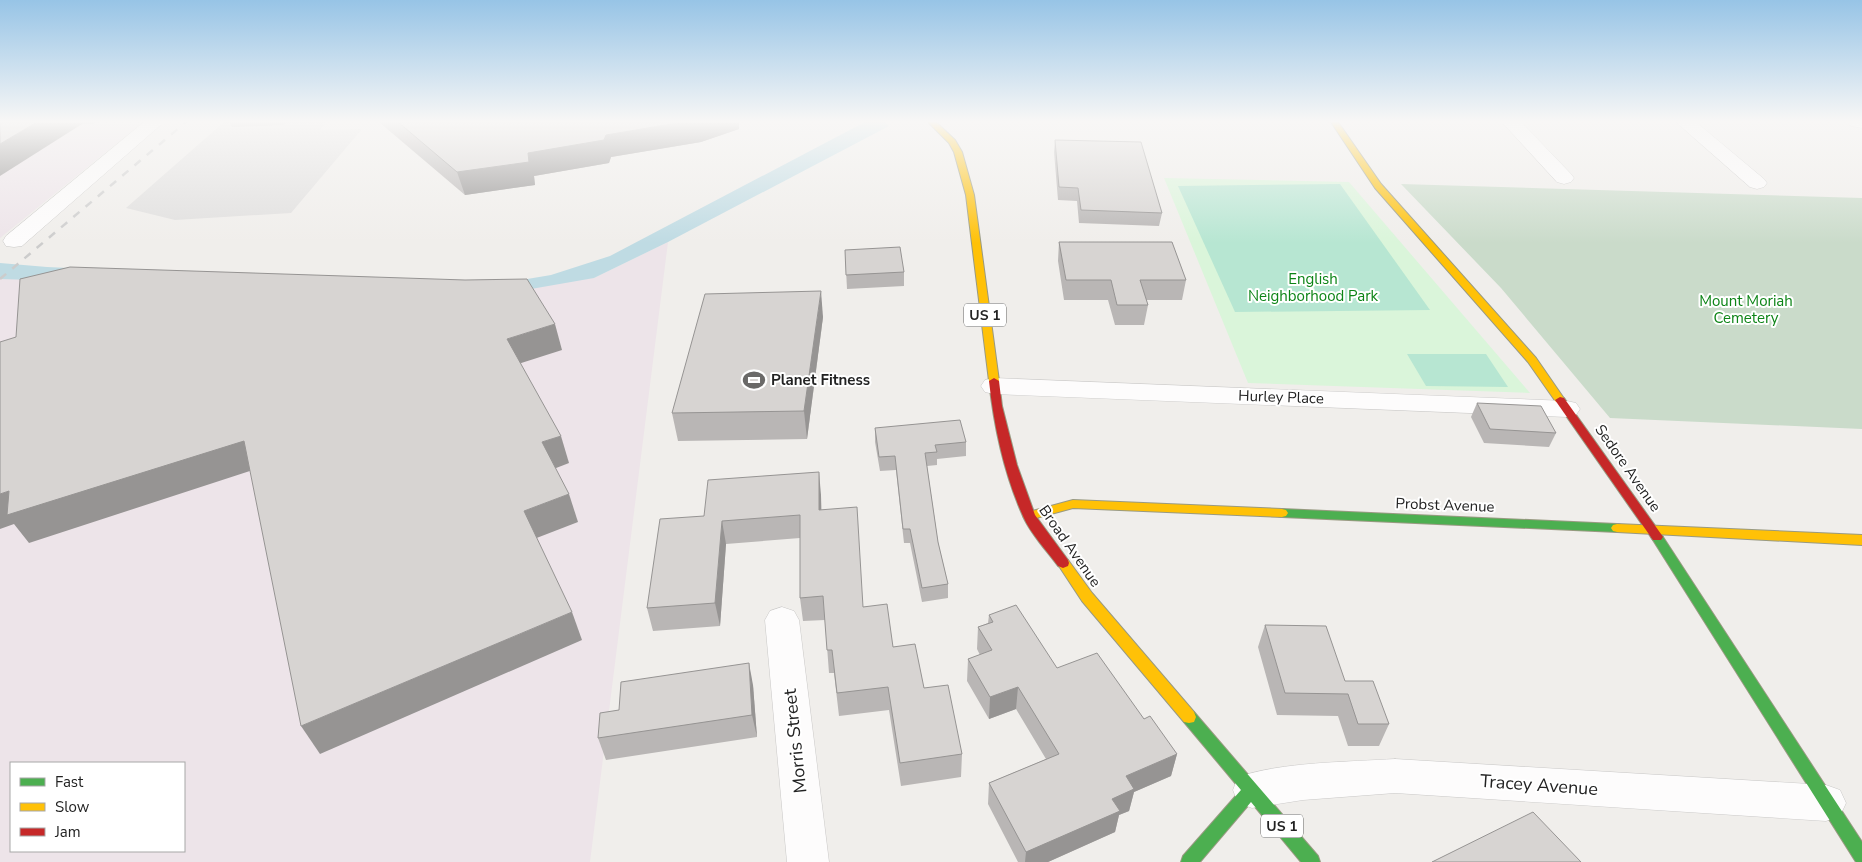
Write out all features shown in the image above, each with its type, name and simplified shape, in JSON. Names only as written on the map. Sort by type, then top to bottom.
[{"type":"street","points":[[14,241],[108,162]]},
{"type":"street","name":"Broad Avenue","points":[[961,162],[970,195],[994,386],[1001,425],[1011,465],[1029,516],[1087,597],[1312,862]]},
{"type":"street","name":"Sedore Avenue","points":[[1362,162],[1378,186],[1532,360],[1652,529],[1862,857]]},
{"type":"street","points":[[1549,162],[1564,178]]},
{"type":"street","points":[[1732,162],[1757,183]]},
{"type":"street","name":"Hurley Place","points":[[994,386],[1567,409]]},
{"type":"street","name":"Probst Avenue","points":[[1029,516],[1073,504],[1862,540]]},
{"type":"street","name":"Morris Street","points":[[782,620],[808,862]]},
{"type":"street","name":"Tracey Avenue","points":[[1252,790],[1303,783],[1395,776],[1826,803]]},
{"type":"street","points":[[1189,862],[1252,790]]},
{"type":"shaded area","points":[[0,162],[93,162],[0,238]]},
{"type":"shaded area","points":[[178,162],[334,162],[291,213],[175,220],[126,208]]},
{"type":"shaded area","points":[[668,242],[590,862],[0,862],[0,279],[23,278],[263,287],[594,278]]},
{"type":"green space","name":"English Neighborhood Park","points":[[1164,178],[1349,182],[1530,393],[1248,383]]},
{"type":"green space","points":[[1340,184],[1430,310],[1235,312],[1178,186]]},
{"type":"green space","name":"Mount Moriah Cemetery","points":[[1401,184],[1862,198],[1862,429],[1610,418],[1501,288]]},
{"type":"green space","points":[[1407,354],[1486,354],[1508,387],[1426,386]]},
{"type":"water","points":[[788,162],[820,162],[668,242],[594,278],[503,294],[0,279],[0,263],[47,267],[481,287],[551,275],[610,256]]},
{"type":"building","points":[[445,162],[527,162],[457,172]]},
{"type":"building","points":[[1057,162],[1147,162],[1162,213],[1081,210],[1078,188],[1059,187]]},
{"type":"building","points":[[1059,242],[1172,242],[1186,280],[1140,280],[1148,305],[1117,305],[1111,280],[1066,280]]},
{"type":"building","points":[[900,247],[904,272],[846,275],[845,250]]},
{"type":"building","points":[[70,267],[465,280],[527,279],[555,324],[507,339],[561,436],[542,442],[569,494],[524,511],[572,612],[301,726],[244,441],[7,515],[9,491],[0,494],[0,342],[16,337],[20,279]]},
{"type":"building","name":"Planet Fitness","points":[[821,291],[804,411],[672,413],[705,294]]},
{"type":"building","points":[[1477,403],[1541,406],[1556,433],[1490,429]]},
{"type":"building","points":[[960,420],[966,442],[935,445],[937,452],[925,453],[938,542],[948,584],[922,588],[910,529],[903,529],[895,456],[879,457],[875,428]]},
{"type":"building","points":[[819,472],[819,510],[857,507],[863,607],[887,604],[893,647],[915,644],[924,688],[948,685],[962,754],[900,763],[888,687],[837,693],[832,650],[827,650],[823,596],[800,598],[800,515],[722,521],[715,603],[647,608],[660,519],[704,516],[708,480]]},
{"type":"building","points":[[1016,605],[1057,668],[1097,653],[1144,719],[1150,716],[1177,754],[1126,776],[1134,789],[1112,799],[1120,811],[1026,852],[989,783],[1059,754],[1018,687],[990,697],[968,659],[992,650],[978,627],[993,622],[989,615]]},
{"type":"building","points":[[1265,625],[1326,626],[1345,681],[1373,681],[1389,724],[1358,724],[1348,694],[1285,693]]},
{"type":"building","points":[[749,663],[752,715],[598,738],[600,713],[619,710],[621,682]]},
{"type":"building","points":[[1533,812],[1581,862],[1432,862]]},
{"type":"railway","points":[[0,279],[138,162]]},
{"type":"traffic: fast","points":[[1282,513],[1617,528]]},
{"type":"traffic: fast","points":[[1657,537],[1862,857]]},
{"type":"traffic: fast","points":[[1189,717],[1312,862]]},
{"type":"traffic: fast","points":[[1189,862],[1252,790]]},
{"type":"traffic: slow","points":[[961,162],[970,195],[994,381]]},
{"type":"traffic: slow","points":[[1362,162],[1378,186],[1532,360],[1560,400]]},
{"type":"traffic: slow","points":[[1029,516],[1073,504],[1282,513]]},
{"type":"traffic: slow","points":[[1617,528],[1862,540]]},
{"type":"traffic: slow","points":[[1063,563],[1087,597],[1189,717]]},
{"type":"traffic: jam","points":[[994,381],[997,406],[1011,465],[1029,516],[1063,563]]},
{"type":"traffic: jam","points":[[1560,400],[1657,537]]},
{"type":"place","name":"Planet Fitness","points":[[754,380]]}]
